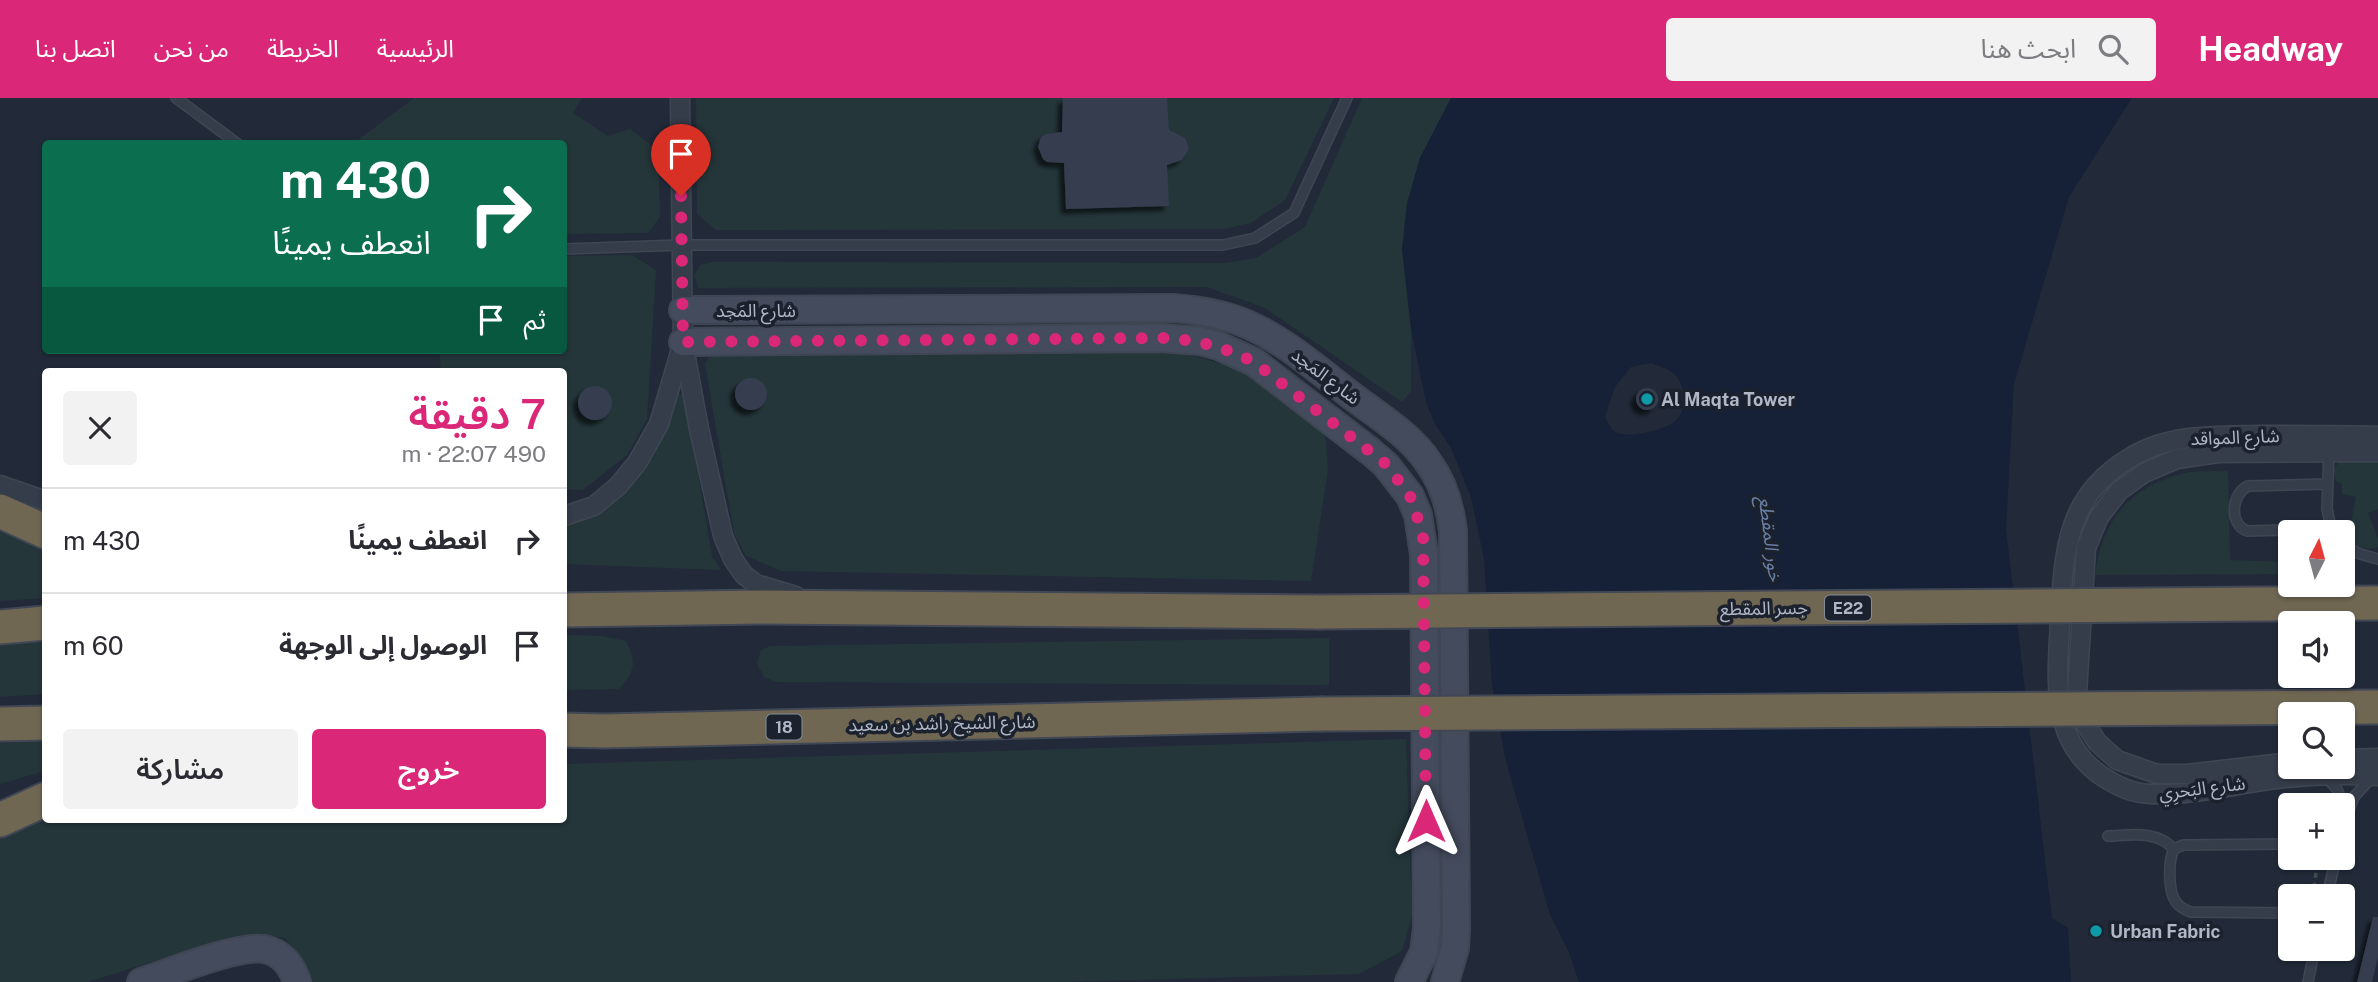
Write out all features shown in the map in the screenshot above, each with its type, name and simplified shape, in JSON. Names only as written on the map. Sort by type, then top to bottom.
[{"type":"highway","points":[[0,511],[42,530]]},
{"type":"highway","points":[[567,593],[761,607]]},
{"type":"highway","name":"جسر المقطع","points":[[851,608],[1318,612],[2378,603]]},
{"type":"highway","points":[[567,610],[851,608]]},
{"type":"highway","points":[[0,627],[42,623]]},
{"type":"highway","name":"شارع الشيخ راشد بن سعيد","points":[[567,732],[1320,714],[2378,707]]},
{"type":"highway","points":[[0,724],[42,723]]},
{"type":"highway","points":[[0,820],[42,801]]},
{"type":"street","points":[[680,98],[683,342],[723,536],[733,559],[744,575],[756,584],[780,593],[851,608]]},
{"type":"street","name":"شارع المَجد","points":[[683,310],[1173,308],[1212,313],[1248,324],[1282,343],[1404,435],[1429,462],[1439,478],[1451,513],[1453,531],[1456,928],[1455,948],[1445,982]]},
{"type":"street","name":"شارع المَجد","points":[[683,342],[1161,338],[1200,341],[1254,362],[1386,464],[1414,506],[1423,534],[1424,554],[1427,928],[1424,952],[1409,982]]},
{"type":"street","points":[[567,515],[594,506],[618,486],[637,463],[659,424],[683,342]]},
{"type":"street","name":"شارع المواقد","points":[[2062,719],[2056,686],[2064,556],[2071,527],[2085,500],[2104,477],[2127,459],[2150,447],[2172,440],[2217,436],[2329,443],[2378,453]]},
{"type":"street","name":"شارع المواقد","points":[[2082,718],[2076,680],[2083,565],[2091,532],[2119,491],[2158,466],[2197,455],[2378,436]]},
{"type":"street","points":[[0,485],[42,501]]},
{"type":"street","name":"شارع البَحرِي","points":[[2082,718],[2097,742],[2117,760],[2157,774],[2187,775],[2278,764]]},
{"type":"street","name":"شارع البَحرِي","points":[[2062,719],[2068,736],[2083,760],[2103,778],[2128,790],[2167,795],[2278,778]]},
{"type":"street","points":[[2355,758],[2378,758]]},
{"type":"street","name":"شارع البَحرِي","points":[[2355,776],[2376,776]]},
{"type":"street","points":[[141,982],[253,948],[278,954],[287,962],[297,982]]},
{"type":"lane","points":[[176,98],[233,140]]},
{"type":"lane","points":[[567,248],[681,245],[1223,245],[1255,238],[1294,214],[1348,98]]},
{"type":"lane","points":[[2329,443],[2327,509],[2330,520]]},
{"type":"lane","points":[[2278,531],[2248,531],[2239,527],[2235,519],[2238,493],[2248,486],[2327,484]]},
{"type":"lane","points":[[2356,552],[2378,559]]},
{"type":"lane","points":[[2355,798],[2360,789],[2376,776]]},
{"type":"lane","points":[[2328,779],[2338,793]]},
{"type":"lane","points":[[2108,836],[2154,836],[2174,849]]},
{"type":"lane","points":[[2278,844],[2183,845],[2174,849],[2171,859],[2173,897],[2185,910],[2278,914]]},
{"type":"lane","points":[[2308,982],[2312,961]]},
{"type":"shaded area","points":[[414,98],[582,98],[573,113],[608,136],[630,129],[658,150],[660,217],[648,233],[567,234],[567,140],[358,140]]},
{"type":"shaded area","points":[[696,98],[1334,98],[1285,200],[1251,223],[1223,229],[716,230],[697,214]]},
{"type":"shaded area","points":[[1362,98],[1451,98],[1420,158],[1402,249],[1411,329],[1411,391],[1402,402],[1265,308],[1207,287],[698,288],[694,275],[701,265],[712,262],[1226,263],[1256,258],[1305,227]]},
{"type":"shaded area","points":[[632,255],[656,270],[647,419],[627,455],[583,490],[567,489],[567,368],[441,368],[439,354],[567,354],[567,256]]},
{"type":"shaded area","points":[[710,353],[1183,353],[1244,370],[1325,432],[1328,469],[1311,581],[781,571],[746,556],[734,533],[705,364]]},
{"type":"shaded area","points":[[679,393],[685,397],[712,556],[721,570],[567,564],[567,521],[599,514],[645,468],[666,426],[673,396]]},
{"type":"shaded area","points":[[2378,459],[2378,509],[2368,513],[2378,538],[2378,547],[2356,545],[2356,520],[2352,520],[2356,497],[2342,494],[2342,484],[2336,481],[2332,471],[2339,462]]},
{"type":"shaded area","points":[[2228,471],[2230,560],[2278,562],[2278,574],[2095,575],[2104,538],[2122,508],[2134,496],[2149,487],[2166,479],[2195,472]]},
{"type":"shaded area","points":[[0,530],[42,550],[42,598],[0,601]]},
{"type":"shaded area","points":[[567,635],[602,636],[626,641],[633,666],[619,689],[567,690]]},
{"type":"shaded area","points":[[42,636],[42,694],[0,697],[0,640]]},
{"type":"shaded area","points":[[1329,638],[1329,685],[776,682],[764,677],[757,663],[761,650],[770,646]]},
{"type":"shaded area","points":[[1406,739],[1412,915],[1402,951],[1359,974],[1056,982],[307,982],[301,958],[285,938],[263,935],[231,937],[88,982],[0,982],[0,838],[42,816],[42,823],[567,823],[567,764]]},
{"type":"shaded area","points":[[42,741],[42,772],[0,784],[0,743]]},
{"type":"water","name":"خور المقطع","points":[[1451,98],[2132,98],[2069,197],[2014,384],[2006,529],[2052,918],[2068,928],[2071,982],[1579,982],[1569,953],[1550,915],[1505,758],[1492,684],[1484,559],[1471,497],[1451,448],[1435,424],[1426,403],[1411,329],[1402,249],[1407,203],[1420,158]],"holes":[[[1651,363],[1667,369],[1679,380],[1684,398],[1680,415],[1671,424],[1646,433],[1619,434],[1605,417],[1615,387],[1631,367]]]},
{"type":"building","points":[[1063,98],[1167,98],[1169,130],[1185,138],[1189,149],[1182,160],[1167,165],[1169,206],[1066,209],[1064,163],[1047,162],[1038,147],[1041,137],[1062,132]]},
{"type":"building","points":[[751,378],[763,382],[767,394],[763,406],[751,410],[739,406],[735,394],[739,382]]},
{"type":"building","points":[[595,386],[607,391],[612,403],[607,415],[595,420],[583,415],[578,403],[583,391]]},
{"type":"building","name":"Al Maqta Tower","points":[[1647,388],[1655,391],[1658,399],[1655,407],[1647,410],[1639,407],[1636,399],[1639,391]]},
{"type":"building","points":[[2373,917],[2378,917],[2378,957],[2372,982],[2357,982]]},
{"type":"place","name":"Al Maqta Tower","points":[[1647,399]]},
{"type":"place","name":"Urban Fabric","points":[[2096,931]]},
{"type":"route","points":[[681,196],[683,342],[1161,338],[1200,341],[1237,353],[1271,373],[1386,464],[1410,496],[1423,534],[1426,821]]}]
